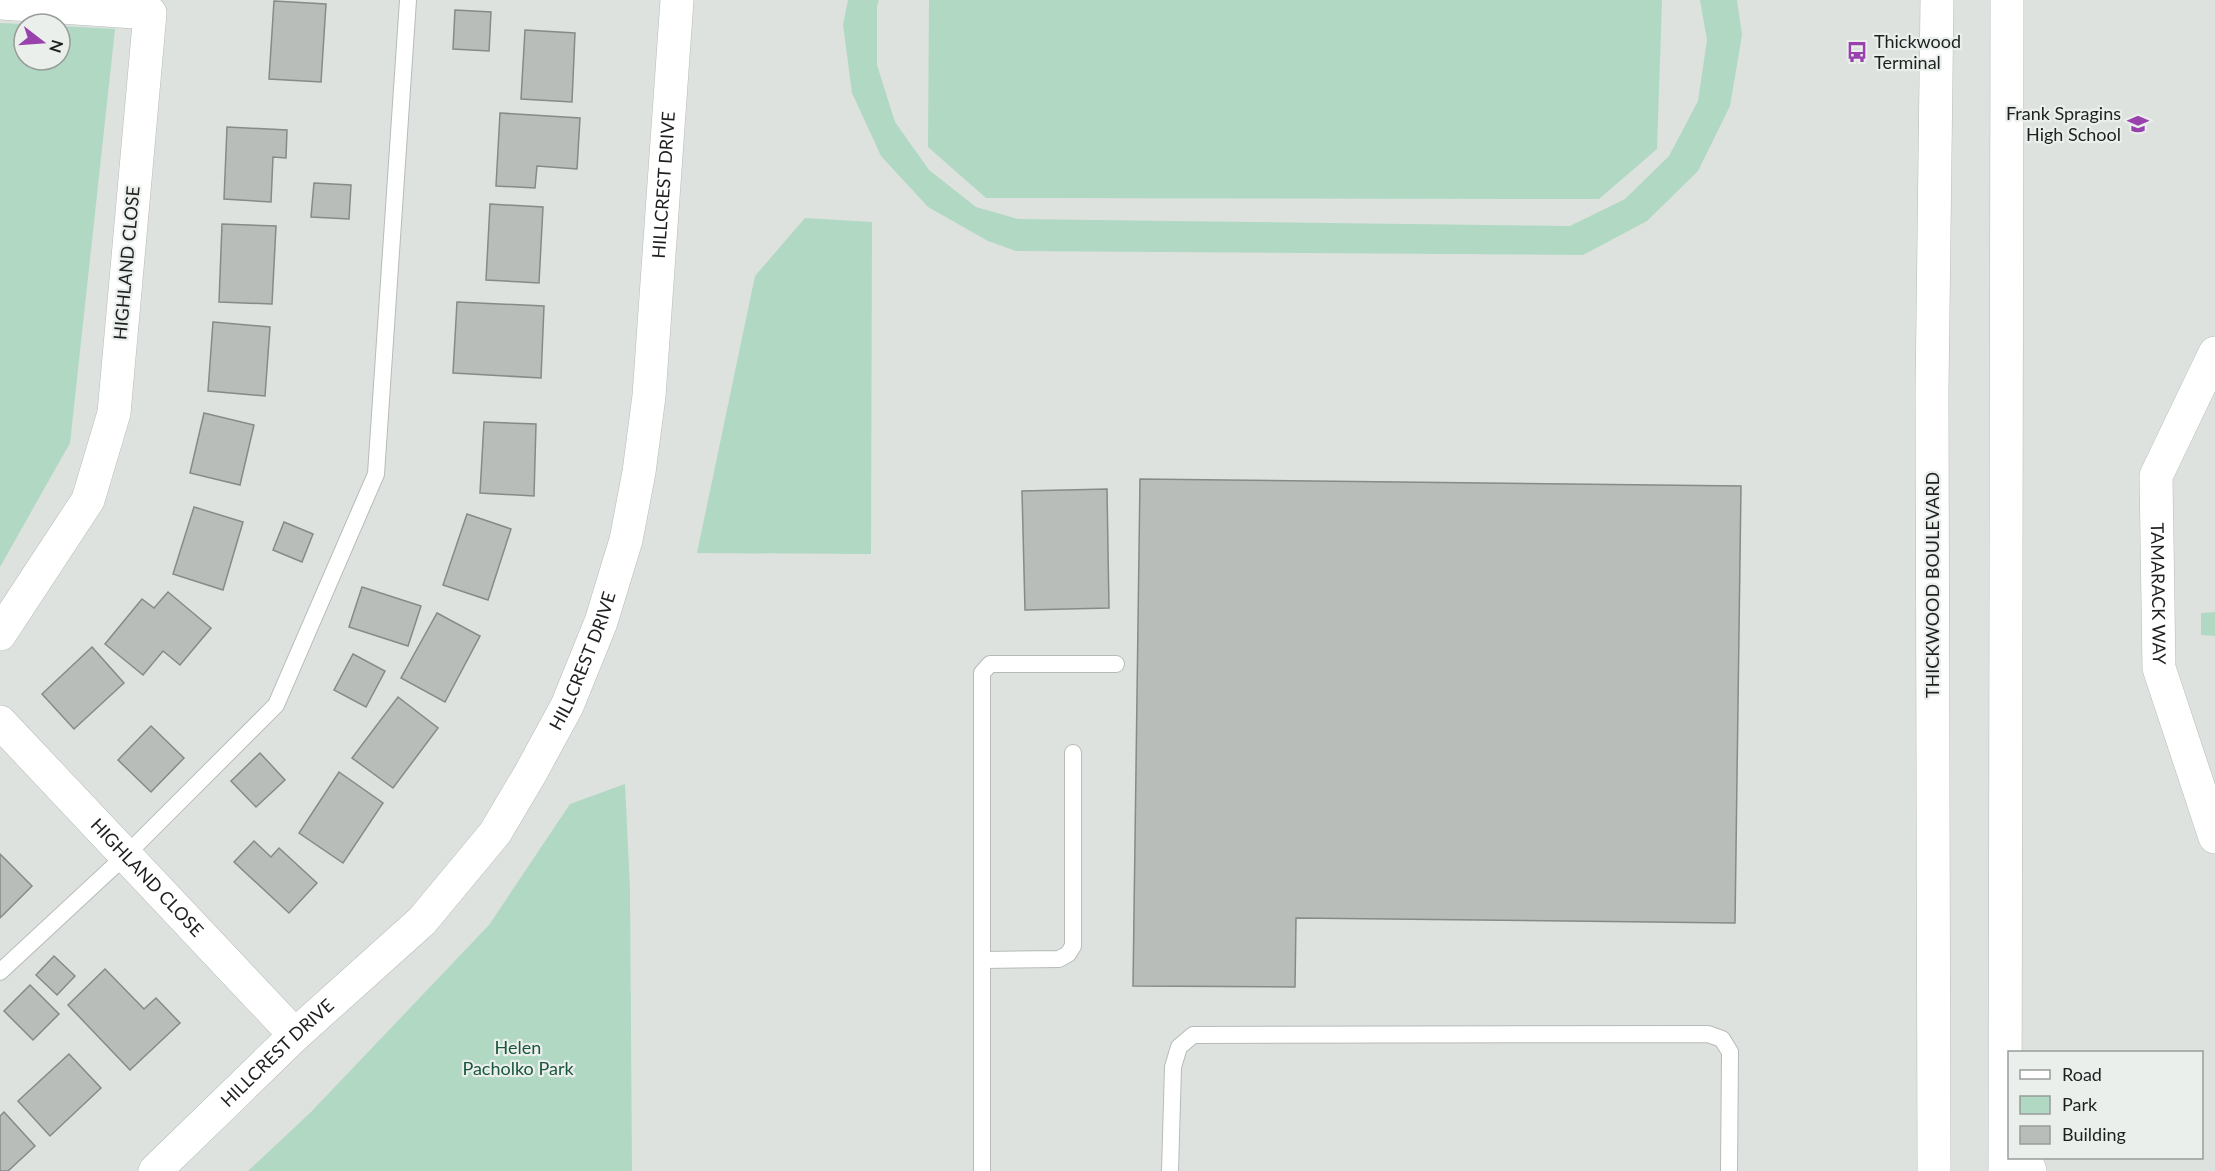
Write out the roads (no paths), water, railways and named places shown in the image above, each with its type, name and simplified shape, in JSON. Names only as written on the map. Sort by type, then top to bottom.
[{"type":"street","name":"HILLCREST DRIVE","points":[[155,1171],[295,1035],[422,921],[495,833],[567,706],[601,622],[626,540],[639,472],[649,396],[677,0]]},
{"type":"street","name":"THICKWOOD BOULEVARD","points":[[1935,1171],[1932,391],[1937,0]]},
{"type":"street","points":[[2005,1171],[2007,1107],[2005,566],[2007,0]]},
{"type":"street","name":"HIGHLAND CLOSE","points":[[0,3],[150,13],[114,413],[88,500],[0,634]]},
{"type":"street","name":"TAMARACK WAY","points":[[2215,353],[2156,476],[2159,668],[2215,837]]},
{"type":"street","name":"HIGHLAND CLOSE","points":[[0,722],[295,1035]]},
{"type":"lane","points":[[0,972],[126,855],[276,705],[376,474],[408,0]]},
{"type":"lane","points":[[982,1171],[982,673],[990,664],[1116,664]]},
{"type":"lane","points":[[983,960],[1059,958],[1068,954],[1073,946],[1073,753]]},
{"type":"lane","points":[[1170,1171],[1173,1066],[1179,1047],[1193,1035],[1708,1034],[1722,1039],[1730,1052],[1729,1171]]},
{"type":"place","name":"Thickwood Terminal","points":[[1857,52]]},
{"type":"place","name":"Frank Spragins High School","points":[[2138,124]]},
{"type":"park label","name":"Helen Pacholko Park","points":[[518,1058]]}]
